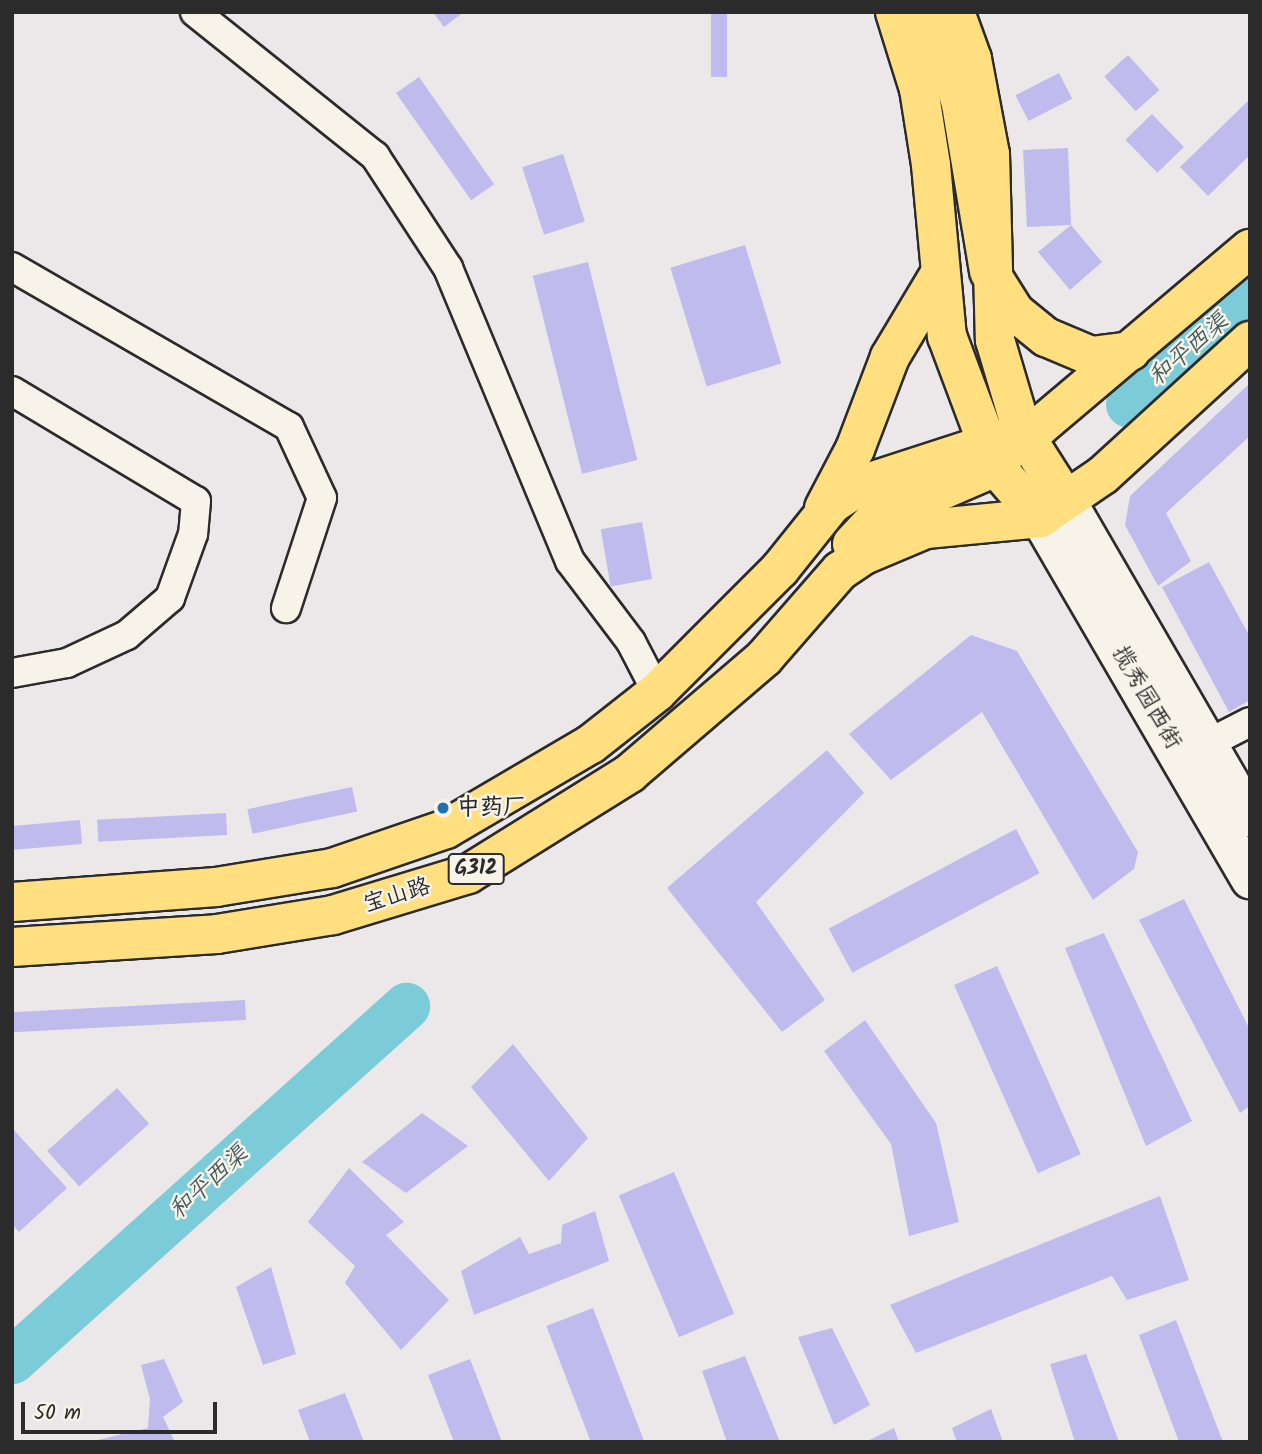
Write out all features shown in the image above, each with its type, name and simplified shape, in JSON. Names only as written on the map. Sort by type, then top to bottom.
[{"type":"main road","points":[[895,12],[919,89],[947,336],[990,454],[1053,509]]},
{"type":"main road","points":[[934,12],[961,104],[989,272],[995,340],[1022,431],[1053,509]]},
{"type":"main road","points":[[954,12],[972,59],[990,154],[989,272],[1015,312],[1046,337],[1091,356],[1131,351]]},
{"type":"main road","points":[[840,571],[850,545],[875,519],[990,454],[1022,431],[1039,426],[1247,253]]},
{"type":"main road","points":[[815,524],[855,449],[890,357],[939,275]]},
{"type":"main road","points":[[840,571],[895,538],[926,529],[1053,509],[1148,436],[1250,341]]},
{"type":"main road","points":[[815,524],[861,485],[990,454]]},
{"type":"main road","name":"宝山路","points":[[12,902],[216,887],[332,869],[446,829],[591,744],[657,692],[815,524]]},
{"type":"main road","name":"宝山路","points":[[12,947],[218,934],[333,915],[468,874],[630,773],[764,658],[840,571]]},
{"type":"street","points":[[195,12],[375,156],[448,268],[570,561],[631,642],[657,692]]},
{"type":"street","points":[[12,267],[289,427],[322,498],[286,608]]},
{"type":"street","points":[[12,391],[196,501],[193,534],[170,598],[115,640],[67,663],[12,673]]},
{"type":"street","name":"揽秀园西街","points":[[1053,509],[1209,743],[1250,817]]},
{"type":"street","name":"揽秀园西街","points":[[1053,509],[1250,879]]},
{"type":"street","points":[[1209,743],[1250,722]]},
{"type":"building","points":[[433,12],[464,12],[444,27]]},
{"type":"building","points":[[711,12],[727,12],[727,77],[711,77]]},
{"type":"building","points":[[1128,55],[1159,90],[1136,111],[1104,76]]},
{"type":"building","points":[[1059,73],[1072,99],[1029,121],[1015,95]]},
{"type":"building","points":[[419,77],[494,184],[471,200],[396,93]]},
{"type":"building","points":[[1250,99],[1250,155],[1208,196],[1180,167]]},
{"type":"building","points":[[1152,114],[1184,147],[1157,173],[1125,140]]},
{"type":"building","points":[[1068,148],[1071,225],[1027,227],[1023,150]]},
{"type":"building","points":[[563,154],[585,222],[544,235],[522,167]]},
{"type":"building","points":[[1071,225],[1102,262],[1070,290],[1038,252]]},
{"type":"building","points":[[745,245],[781,364],[707,386],[670,268]]},
{"type":"building","points":[[588,262],[637,460],[582,474],[533,276]]},
{"type":"building","points":[[1250,383],[1250,436],[1166,513],[1191,561],[1158,586],[1125,525],[1130,496]]},
{"type":"building","points":[[642,522],[652,579],[611,586],[601,529]]},
{"type":"building","points":[[1209,562],[1250,637],[1250,700],[1229,712],[1162,587]]},
{"type":"building","points":[[971,635],[1017,651],[1138,852],[1134,869],[1093,900],[982,712],[891,780],[849,734]]},
{"type":"building","points":[[827,750],[864,793],[756,902],[825,1000],[782,1032],[667,888]]},
{"type":"building","points":[[352,787],[357,811],[253,834],[247,809]]},
{"type":"building","points":[[226,813],[227,835],[98,842],[97,820]]},
{"type":"building","points":[[80,820],[82,844],[14,850],[12,826]]},
{"type":"building","points":[[1016,829],[1039,873],[852,973],[829,929]]},
{"type":"building","points":[[1184,899],[1250,1030],[1250,1106],[1240,1113],[1139,920]]},
{"type":"building","points":[[1104,933],[1192,1121],[1146,1146],[1065,948]]},
{"type":"building","points":[[997,966],[1081,1154],[1038,1173],[954,985]]},
{"type":"building","points":[[245,1000],[246,1020],[12,1032],[12,1012]]},
{"type":"building","points":[[865,1020],[936,1123],[959,1222],[909,1236],[891,1144],[824,1051]]},
{"type":"building","points":[[513,1044],[588,1138],[549,1181],[471,1087]]},
{"type":"building","points":[[117,1088],[149,1124],[79,1187],[47,1151]]},
{"type":"building","points":[[422,1113],[468,1146],[406,1193],[362,1162]]},
{"type":"building","points":[[12,1128],[67,1188],[19,1232],[12,1224]]},
{"type":"building","points":[[349,1168],[404,1222],[386,1235],[449,1300],[401,1350],[345,1283],[355,1266],[308,1222]]},
{"type":"building","points":[[674,1172],[734,1314],[679,1337],[619,1195]]},
{"type":"building","points":[[1160,1196],[1189,1280],[1127,1300],[1112,1276],[916,1353],[890,1305]]},
{"type":"building","points":[[595,1211],[609,1261],[474,1315],[461,1271],[520,1237],[529,1254],[561,1243],[562,1225]]},
{"type":"building","points":[[271,1267],[296,1354],[263,1365],[236,1287]]},
{"type":"building","points":[[593,1308],[644,1442],[591,1442],[546,1326]]},
{"type":"building","points":[[1176,1320],[1223,1442],[1179,1442],[1139,1335]]},
{"type":"building","points":[[832,1328],[870,1405],[834,1425],[798,1337]]},
{"type":"building","points":[[1086,1354],[1119,1442],[1075,1442],[1050,1364]]},
{"type":"building","points":[[745,1356],[780,1442],[727,1442],[702,1371]]},
{"type":"building","points":[[164,1359],[183,1402],[163,1417],[175,1442],[89,1442],[148,1428],[150,1399],[141,1365]]},
{"type":"building","points":[[470,1359],[502,1442],[454,1442],[428,1375]]},
{"type":"building","points":[[345,1393],[364,1442],[310,1442],[298,1410]]},
{"type":"building","points":[[991,1409],[1003,1442],[957,1442],[952,1428]]},
{"type":"building","points":[[894,1428],[899,1442],[865,1442]]},
{"type":"waterway","name":"和平西渠","points":[[1129,404],[1250,297]]},
{"type":"waterway","name":"和平西渠","points":[[12,1360],[406,1006]]},
{"type":"place","name":"中药厂","points":[[443,808]]}]
